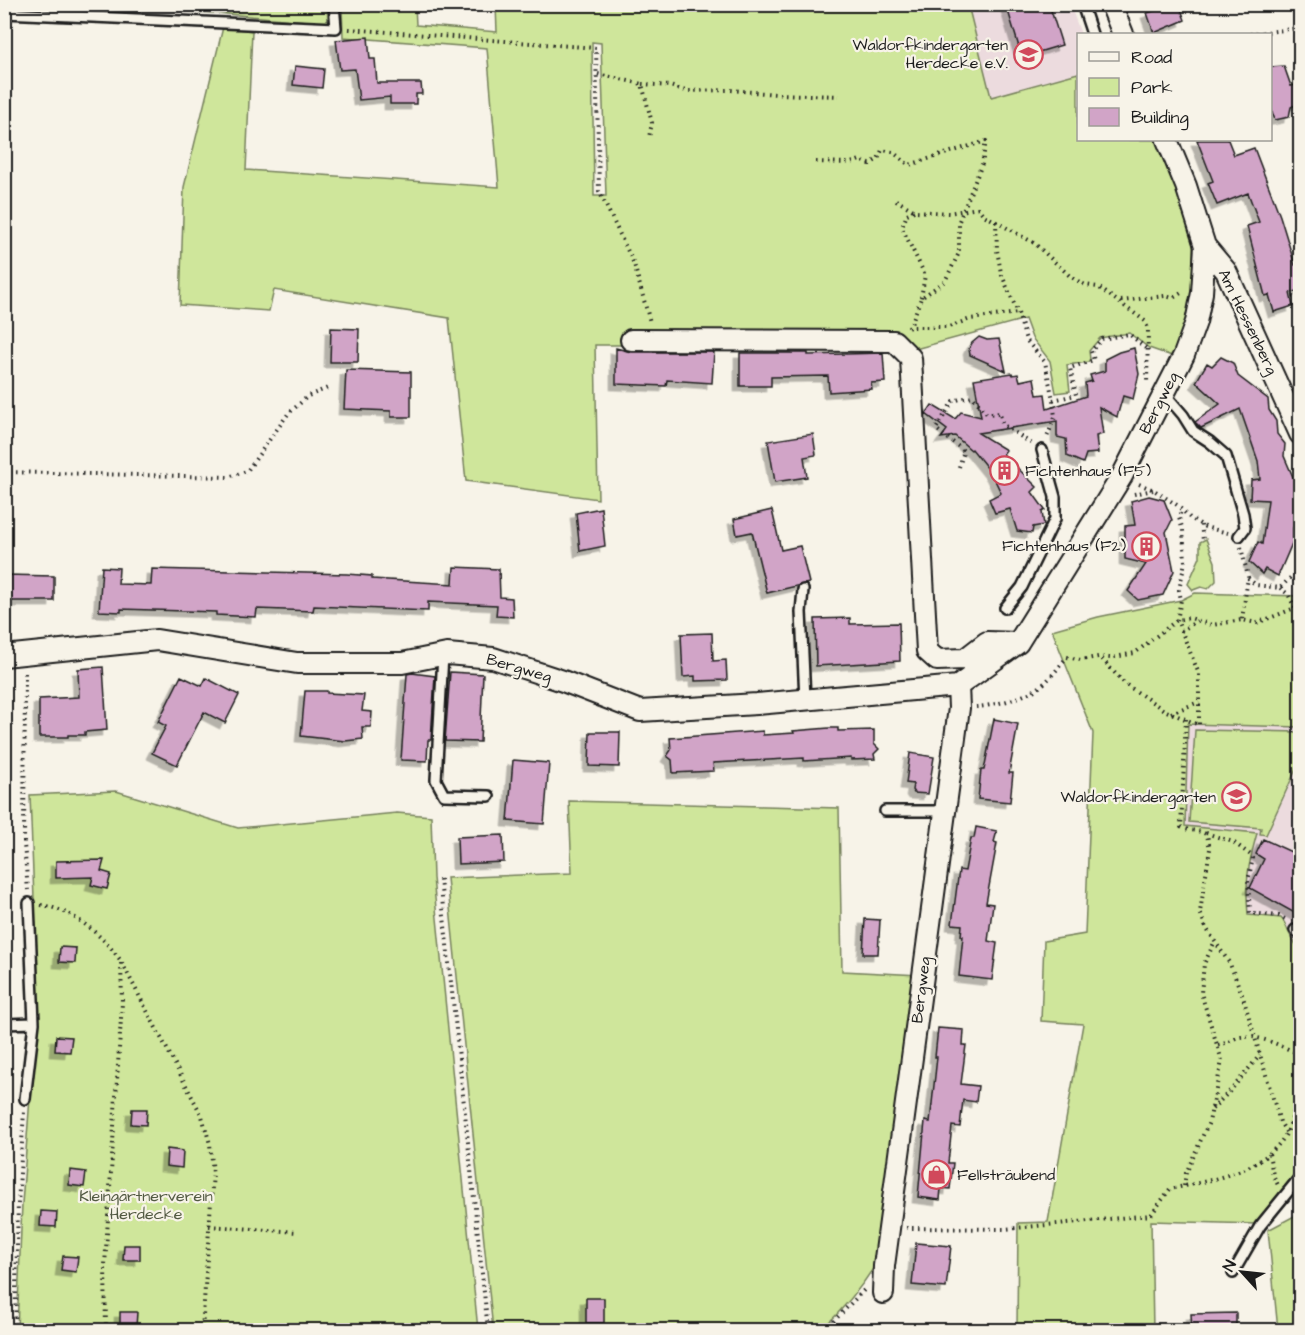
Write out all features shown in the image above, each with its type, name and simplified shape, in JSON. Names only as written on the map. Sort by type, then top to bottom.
[{"type":"street","points":[[1111,4],[1123,33]]},
{"type":"street","name":"Bergweg","points":[[4,656],[157,640],[297,663],[402,663],[442,655],[492,658],[563,681],[640,711],[958,686],[1018,644],[1113,492],[1156,391],[1184,355],[1196,322],[1202,293],[1205,246],[1186,186],[1167,141]]},
{"type":"street","name":"Am Hessenberg","points":[[1205,246],[1226,272],[1300,434]]},
{"type":"street","points":[[631,340],[894,341],[911,358],[927,651],[937,660],[965,659],[987,642],[1018,644]]},
{"type":"street","name":"Bergweg","points":[[884,1293],[884,1266],[959,708],[958,686]]},
{"type":"lane","points":[[4,14],[336,28],[334,4]]},
{"type":"lane","points":[[1082,4],[1092,33]]},
{"type":"lane","points":[[1156,391],[1183,415],[1193,431],[1226,456],[1243,514],[1245,528],[1239,536]]},
{"type":"lane","points":[[1005,608],[1022,587],[1055,519],[1055,496],[1042,450]]},
{"type":"lane","points":[[803,590],[801,612],[805,699]]},
{"type":"lane","points":[[442,655],[436,780],[444,795],[489,796]]},
{"type":"lane","points":[[885,811],[945,811]]},
{"type":"lane","points":[[25,1099],[34,1023],[29,903]]},
{"type":"lane","points":[[4,1023],[34,1023]]},
{"type":"lane","points":[[1233,1273],[1260,1226],[1300,1177]]},
{"type":"path","points":[[336,28],[596,48],[599,190],[634,264],[654,340]]},
{"type":"path","points":[[1258,33],[1300,28]]},
{"type":"path","points":[[598,74],[642,84],[670,86],[686,91],[730,90],[839,96]]},
{"type":"path","points":[[642,84],[652,123],[650,137]]},
{"type":"path","points":[[816,162],[851,163],[860,160],[870,164],[878,159],[882,150],[892,152],[909,165],[986,141],[982,164],[959,221],[959,253],[945,281],[921,298]]},
{"type":"path","points":[[896,200],[915,211]]},
{"type":"path","points":[[894,341],[910,327],[921,298],[925,275],[902,228],[907,214],[915,211],[950,213],[978,208],[984,215],[1034,243],[1071,277],[1085,285],[1098,287],[1145,321],[1148,329],[1147,350],[1156,391]]},
{"type":"path","points":[[959,467],[964,451],[936,429],[953,401],[972,396],[987,414],[1000,413],[1002,424],[1042,450],[1055,417],[1045,362],[1026,340],[1018,313],[1001,273],[996,221]]},
{"type":"path","points":[[1120,301],[1165,296],[1173,298],[1183,292],[1202,293]]},
{"type":"path","points":[[910,327],[949,327],[970,319],[1018,313]]},
{"type":"path","points":[[1053,400],[1076,395],[1070,368],[1094,360],[1091,351],[1102,339],[1129,334],[1147,350]]},
{"type":"path","points":[[4,472],[228,477],[247,471],[288,414],[308,396],[330,387]]},
{"type":"path","points":[[1154,490],[1201,524],[1226,532]]},
{"type":"path","points":[[1098,657],[1105,661],[1125,684],[1171,713],[1199,725],[1199,674],[1177,620],[1181,600],[1179,590],[1185,562],[1183,530],[1179,518],[1181,510]]},
{"type":"path","points":[[1201,524],[1203,540]]},
{"type":"path","points":[[1239,536],[1248,577],[1242,620]]},
{"type":"path","points":[[1280,588],[1300,568]]},
{"type":"path","points":[[959,708],[989,706],[1033,691],[1050,677],[1067,657],[1081,660],[1135,653],[1177,620],[1190,618],[1212,625],[1242,620],[1257,623],[1298,608],[1288,594],[1280,588],[1256,585],[1248,577]]},
{"type":"path","points":[[1181,631],[1198,621]]},
{"type":"path","points":[[25,654],[24,844],[29,903],[48,906],[80,921],[110,946],[121,962],[202,1116],[210,1144],[213,1173],[202,1330]]},
{"type":"path","points":[[1171,713],[1199,702]]},
{"type":"path","points":[[1186,719],[1181,827],[1233,842],[1252,856],[1248,881],[1250,913],[1287,919]]},
{"type":"path","points":[[1203,832],[1207,835],[1210,849],[1200,912],[1206,928],[1230,964],[1243,997],[1280,1122],[1286,1133]]},
{"type":"path","points":[[440,879],[488,1330]]},
{"type":"path","points":[[1184,1186],[1186,1173],[1209,1122],[1222,1061],[1201,993],[1204,964],[1215,941]]},
{"type":"path","points":[[106,1330],[105,1266],[122,1003],[121,962]]},
{"type":"path","points":[[1218,1045],[1236,1038],[1254,1037],[1300,1054]]},
{"type":"path","points":[[1212,1109],[1232,1090],[1260,1055]]},
{"type":"path","points":[[890,1228],[1005,1229],[1151,1215],[1170,1189],[1239,1172],[1269,1154],[1286,1133],[1300,1088]]},
{"type":"path","points":[[15,1330],[18,1204],[25,1099]]},
{"type":"path","points":[[1269,1154],[1273,1175],[1285,1195]]},
{"type":"path","points":[[209,1226],[298,1232]]},
{"type":"path","points":[[825,1330],[846,1310],[884,1266]]},
{"type":"shaded area","name":"Waldorfkindergarten Herdecke e.V.","points":[[968,5],[1070,5],[1081,33],[1077,33],[1077,73],[991,97]]},
{"type":"shaded area","name":"Waldorfkindergarten","points":[[1188,723],[1300,727],[1300,952],[1285,921],[1248,915],[1247,872],[1256,833],[1185,827]]},
{"type":"green space","points":[[193,5],[327,5],[328,23],[193,11]]},
{"type":"green space","points":[[342,5],[415,5],[416,25],[497,32],[496,5],[968,5],[991,97],[1077,73],[1077,141],[1160,141],[1188,215],[1193,246],[1193,287],[1188,317],[1172,356],[1149,348],[1129,333],[1100,338],[1089,351],[1088,362],[1067,365],[1070,391],[1056,393],[1050,361],[1032,338],[1025,319],[908,351],[623,332],[624,345],[595,345],[598,499],[466,481],[449,318],[274,290],[269,311],[180,305],[184,187],[223,27],[252,31],[246,170],[499,187],[487,48],[343,37]],"holes":[[[592,42],[601,43],[606,196],[594,196]]]},
{"type":"green space","points":[[1206,539],[1215,562],[1216,581],[1208,589],[1201,587],[1193,590],[1188,584],[1200,557],[1200,542]]},
{"type":"green space","points":[[1195,593],[1300,596],[1300,727],[1188,724],[1185,826],[1257,833],[1248,874],[1248,915],[1281,918],[1300,952],[1300,1168],[1257,1224],[1151,1221],[1153,1330],[1017,1330],[1018,1223],[1048,1222],[1083,1024],[1041,1021],[1044,941],[1085,934],[1093,733],[1052,630],[1098,617],[1181,600]]},
{"type":"green space","name":"Waldorfkindergarten","points":[[1195,730],[1300,732],[1300,766],[1298,765],[1266,835],[1260,834],[1261,828],[1189,822]]},
{"type":"green space","name":"Kleingärtnerverein Herdecke","points":[[116,791],[238,828],[397,813],[431,816],[433,878],[478,1330],[17,1330],[22,1204],[32,1071],[39,1029],[30,795]]},
{"type":"green space","points":[[569,801],[839,808],[842,971],[919,975],[878,1261],[852,1298],[821,1330],[493,1330],[447,878],[572,873]]},
{"type":"green space","points":[[1300,1213],[1300,1330],[1278,1330],[1268,1230]]},
{"type":"building","points":[[1006,4],[1049,4],[1062,45],[1022,57]]},
{"type":"building","points":[[1155,4],[1179,4],[1185,20],[1154,33],[1147,13],[1157,10]]},
{"type":"building","points":[[368,37],[370,59],[375,59],[377,83],[421,83],[422,94],[416,94],[416,104],[390,104],[390,97],[359,100],[355,69],[340,70],[336,40]]},
{"type":"building","points":[[295,66],[324,69],[322,88],[293,85]]},
{"type":"building","points":[[1284,66],[1291,86],[1300,84],[1300,103],[1291,107],[1289,117],[1275,120],[1272,112],[1272,67]]},
{"type":"building","points":[[1197,141],[1228,141],[1234,155],[1254,148],[1280,216],[1295,265],[1300,263],[1300,290],[1290,293],[1293,306],[1274,312],[1269,295],[1265,296],[1247,226],[1259,222],[1248,193],[1217,205],[1208,183],[1213,181]]},
{"type":"building","points":[[331,328],[359,329],[358,362],[330,362]]},
{"type":"building","points":[[979,337],[987,340],[999,339],[1006,371],[970,355],[969,349],[972,343]]},
{"type":"building","points":[[616,348],[631,352],[714,352],[712,383],[667,380],[666,386],[616,384]]},
{"type":"building","points":[[1134,348],[1139,374],[1133,399],[1123,396],[1117,417],[1099,407],[1103,434],[1096,436],[1098,453],[1086,454],[1083,463],[1067,456],[1066,439],[1057,437],[1057,421],[978,433],[1006,450],[1003,454],[1037,487],[1032,492],[1045,510],[1042,512],[1044,525],[1033,527],[1032,533],[1017,531],[1010,509],[995,513],[989,499],[1001,493],[992,474],[972,449],[955,436],[941,438],[947,430],[926,414],[932,405],[955,419],[961,412],[981,417],[974,379],[1012,373],[1013,375],[1018,374],[1020,381],[1034,378],[1037,395],[1045,394],[1047,409],[1086,396],[1085,383],[1092,381],[1090,375],[1105,371],[1105,359]]},
{"type":"building","points":[[740,353],[808,353],[808,355],[883,353],[885,382],[871,383],[872,389],[829,392],[828,376],[771,377],[771,386],[740,386]]},
{"type":"building","points":[[1221,357],[1233,363],[1238,376],[1268,399],[1269,410],[1276,421],[1277,434],[1285,444],[1284,456],[1300,493],[1297,504],[1299,517],[1293,528],[1293,541],[1278,576],[1265,569],[1262,574],[1249,562],[1258,542],[1262,544],[1268,500],[1250,499],[1251,480],[1260,479],[1258,461],[1240,409],[1201,428],[1195,422],[1220,404],[1196,382],[1207,363],[1212,366]]},
{"type":"building","points":[[346,370],[411,372],[411,417],[391,417],[391,411],[344,409]]},
{"type":"building","points":[[813,434],[816,455],[804,457],[807,477],[775,482],[768,441]]},
{"type":"building","name":"Fichtenhaus (F2)","points":[[1149,496],[1164,500],[1172,520],[1166,532],[1174,571],[1163,595],[1138,600],[1128,591],[1146,564],[1125,559],[1125,526],[1135,525],[1131,501]]},
{"type":"building","points":[[601,508],[605,546],[580,551],[576,513]]},
{"type":"building","points":[[772,510],[781,550],[800,546],[809,583],[767,593],[752,532],[737,535],[734,519]]},
{"type":"building","points":[[102,567],[119,568],[118,584],[151,585],[152,569],[347,574],[372,576],[372,579],[453,584],[454,567],[499,569],[500,597],[512,598],[513,617],[496,616],[497,605],[428,602],[428,611],[314,606],[313,611],[257,609],[256,617],[216,615],[216,612],[121,609],[121,612],[99,611]]},
{"type":"building","points":[[4,575],[54,576],[54,601],[4,601]]},
{"type":"building","points":[[850,618],[850,624],[899,623],[900,661],[816,666],[815,619]]},
{"type":"building","points":[[712,633],[713,661],[726,660],[727,680],[695,681],[695,676],[683,677],[681,634]]},
{"type":"building","points":[[103,667],[107,730],[85,732],[85,735],[68,735],[68,737],[39,737],[39,699],[79,697],[78,669]]},
{"type":"building","points":[[450,672],[483,674],[480,742],[445,741]]},
{"type":"building","points":[[407,674],[435,676],[431,740],[428,740],[427,761],[401,760]]},
{"type":"building","points":[[181,676],[202,686],[206,678],[239,695],[225,723],[204,712],[177,765],[152,753],[166,726],[158,722]]},
{"type":"building","points":[[305,691],[364,695],[362,711],[372,712],[371,727],[362,727],[363,739],[345,741],[301,736]]},
{"type":"building","points":[[994,719],[1018,724],[1009,773],[1013,773],[1010,802],[978,799],[981,770],[984,770]]},
{"type":"building","points":[[838,728],[838,731],[874,730],[874,744],[879,749],[874,754],[875,759],[804,761],[804,758],[713,763],[714,771],[673,773],[672,760],[667,756],[671,750],[670,738],[763,731],[763,735]]},
{"type":"building","points":[[590,732],[620,732],[619,767],[589,766]]},
{"type":"building","points":[[910,753],[934,757],[928,794],[914,793],[913,784],[906,783]]},
{"type":"building","points":[[513,760],[549,763],[544,824],[508,821]]},
{"type":"building","points":[[976,827],[997,831],[994,842],[997,843],[986,903],[993,904],[988,941],[997,943],[992,980],[959,976],[962,925],[952,924],[959,870],[965,871],[971,838],[974,838]]},
{"type":"building","points":[[503,835],[504,862],[458,864],[457,837]]},
{"type":"building","points":[[1263,839],[1300,856],[1300,916],[1250,888],[1264,859],[1256,854]]},
{"type":"building","points":[[104,860],[101,871],[111,874],[107,889],[91,885],[93,877],[56,878],[56,861]]},
{"type":"building","points":[[865,919],[880,920],[878,954],[863,954]]},
{"type":"building","points":[[60,947],[76,948],[75,963],[59,962]]},
{"type":"building","points":[[938,1028],[964,1030],[963,1045],[966,1045],[961,1084],[978,1086],[976,1102],[963,1100],[960,1127],[952,1126],[948,1163],[953,1163],[950,1189],[941,1188],[940,1200],[918,1197],[925,1121],[930,1122]]},
{"type":"building","points":[[56,1036],[72,1037],[70,1052],[55,1051]]},
{"type":"building","points":[[132,1109],[147,1109],[146,1125],[131,1124]]},
{"type":"building","points":[[167,1149],[183,1151],[182,1168],[166,1166]]},
{"type":"building","points":[[70,1170],[86,1172],[84,1187],[69,1185]]},
{"type":"building","points":[[41,1211],[57,1212],[56,1227],[40,1226]]},
{"type":"building","points":[[916,1243],[951,1246],[946,1288],[912,1285]]},
{"type":"building","points":[[124,1245],[140,1245],[140,1260],[123,1260]]},
{"type":"building","points":[[63,1256],[78,1257],[76,1272],[61,1270]]},
{"type":"building","points":[[586,1298],[604,1298],[604,1323],[586,1323]]},
{"type":"building","points":[[120,1312],[137,1312],[136,1327],[120,1327]]},
{"type":"building","points":[[1236,1313],[1236,1330],[1192,1330],[1191,1314]]},
{"type":"place","name":"Waldorfkindergarten Herdecke e.V.","points":[[1029,54]]},
{"type":"place","name":"Fichtenhaus (F5)","points":[[1004,471]]},
{"type":"place","name":"Fichtenhaus (F2)","points":[[1147,546]]},
{"type":"place","name":"Waldorfkindergarten","points":[[1237,797]]},
{"type":"place","name":"Fellsträubend","points":[[936,1175]]}]
